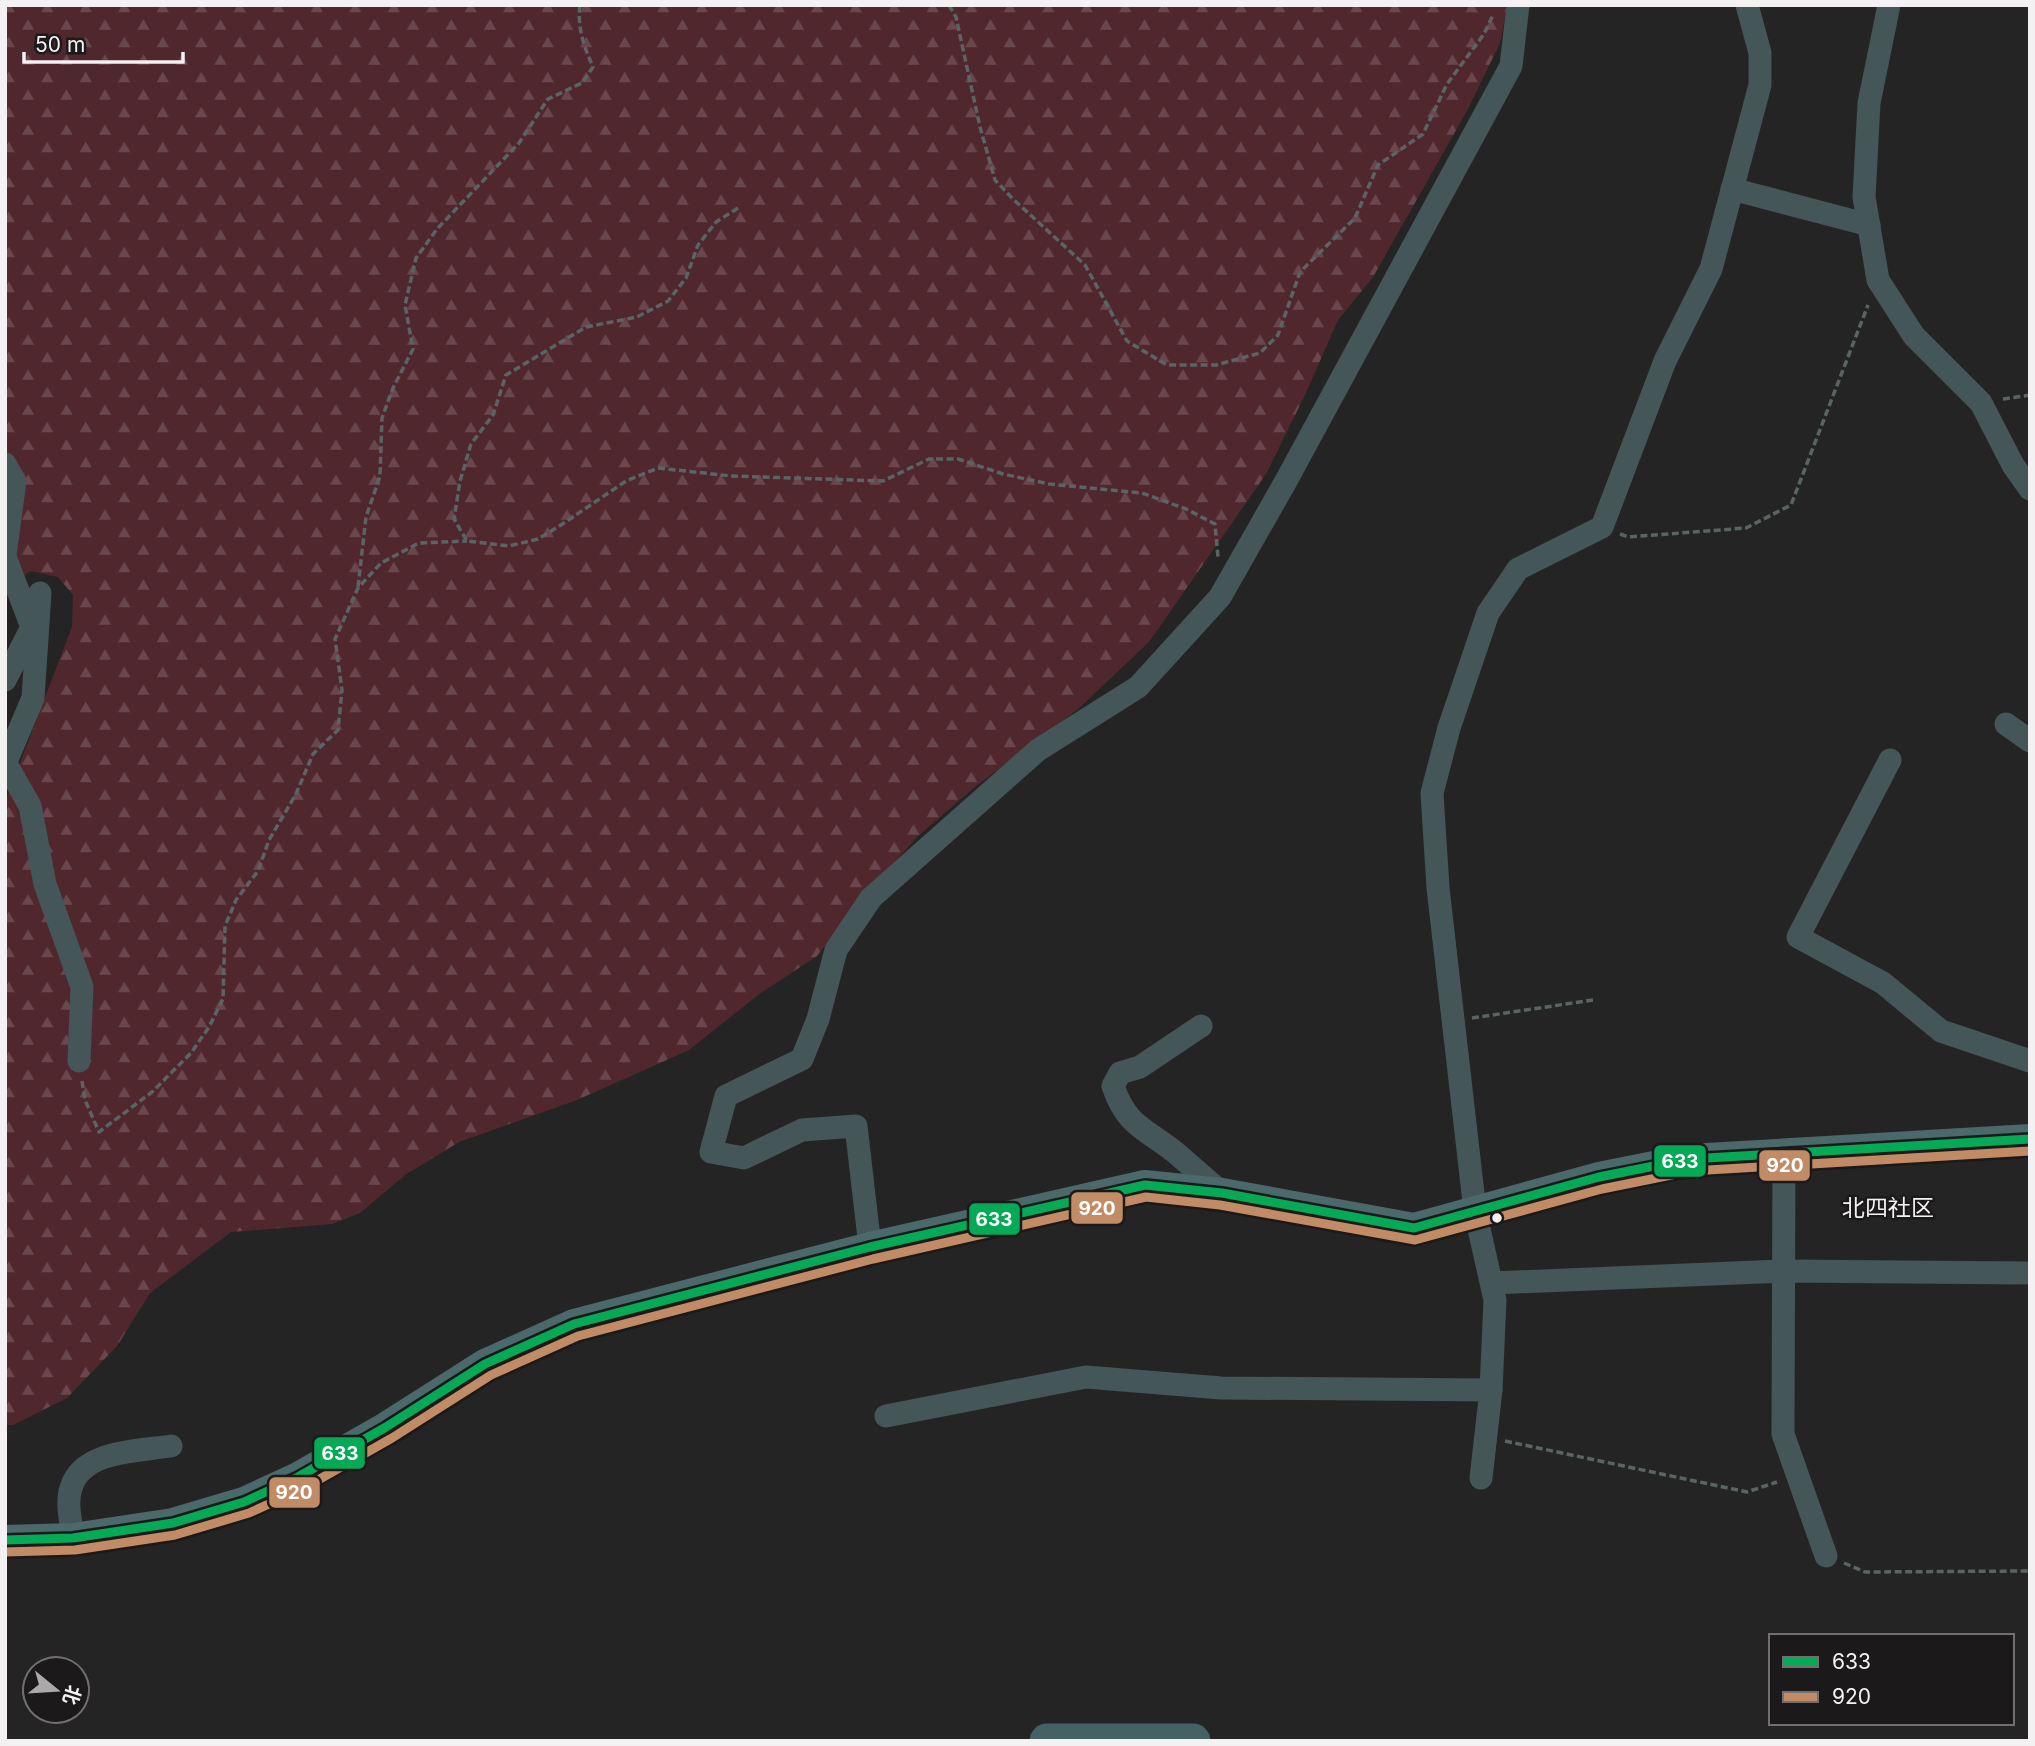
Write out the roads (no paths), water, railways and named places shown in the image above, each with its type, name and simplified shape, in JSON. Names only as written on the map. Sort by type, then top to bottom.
[{"type":"highway","points":[[1047,1741],[1193,1741]]},
{"type":"main road","points":[[7,1537],[73,1538],[173,1523],[244,1502],[298,1477],[353,1446],[485,1364],[574,1324],[870,1247],[1145,1185],[1222,1193],[1414,1228],[1599,1178],[1689,1158],[2030,1139]]},
{"type":"street","points":[[870,1247],[856,1126],[802,1130],[744,1158],[711,1152],[726,1096],[802,1059],[818,1019],[836,950],[871,898],[1038,750],[1138,687],[1220,597],[1286,481],[1511,66],[1518,5]]},
{"type":"street","points":[[1480,1478],[1491,1390],[1495,1300],[1475,1211],[1437,888],[1433,793],[1449,728],[1489,613],[1518,569],[1602,527],[1665,361],[1711,269],[1760,85],[1760,53],[1747,5]]},
{"type":"street","points":[[1889,5],[1869,103],[1864,197],[1878,281],[1914,336],[1981,403],[2013,465],[2030,489]]},
{"type":"street","points":[[1732,190],[1869,225]]},
{"type":"street","points":[[5,464],[15,481],[5,556],[32,627],[5,680]]},
{"type":"street","points":[[40,593],[33,698],[6,763],[30,806],[45,884],[82,987],[79,1061]]},
{"type":"street","points":[[2006,724],[2030,741]]},
{"type":"street","points":[[1890,760],[1798,937],[1884,983],[1941,1031],[2030,1061]]},
{"type":"street","points":[[1201,1026],[1140,1067],[1120,1073],[1113,1086],[1120,1104],[1135,1125],[1174,1152],[1222,1193]]},
{"type":"street","points":[[1784,1153],[1783,1434],[1826,1556]]},
{"type":"street","points":[[1492,1283],[1783,1271],[2030,1273]]},
{"type":"street","points":[[886,1416],[1086,1377],[1221,1388],[1491,1390]]},
{"type":"street","points":[[73,1538],[69,1505],[71,1487],[85,1467],[98,1458],[172,1446]]},
{"type":"district","name":"北四社区","points":[[1888,1208]]}]
